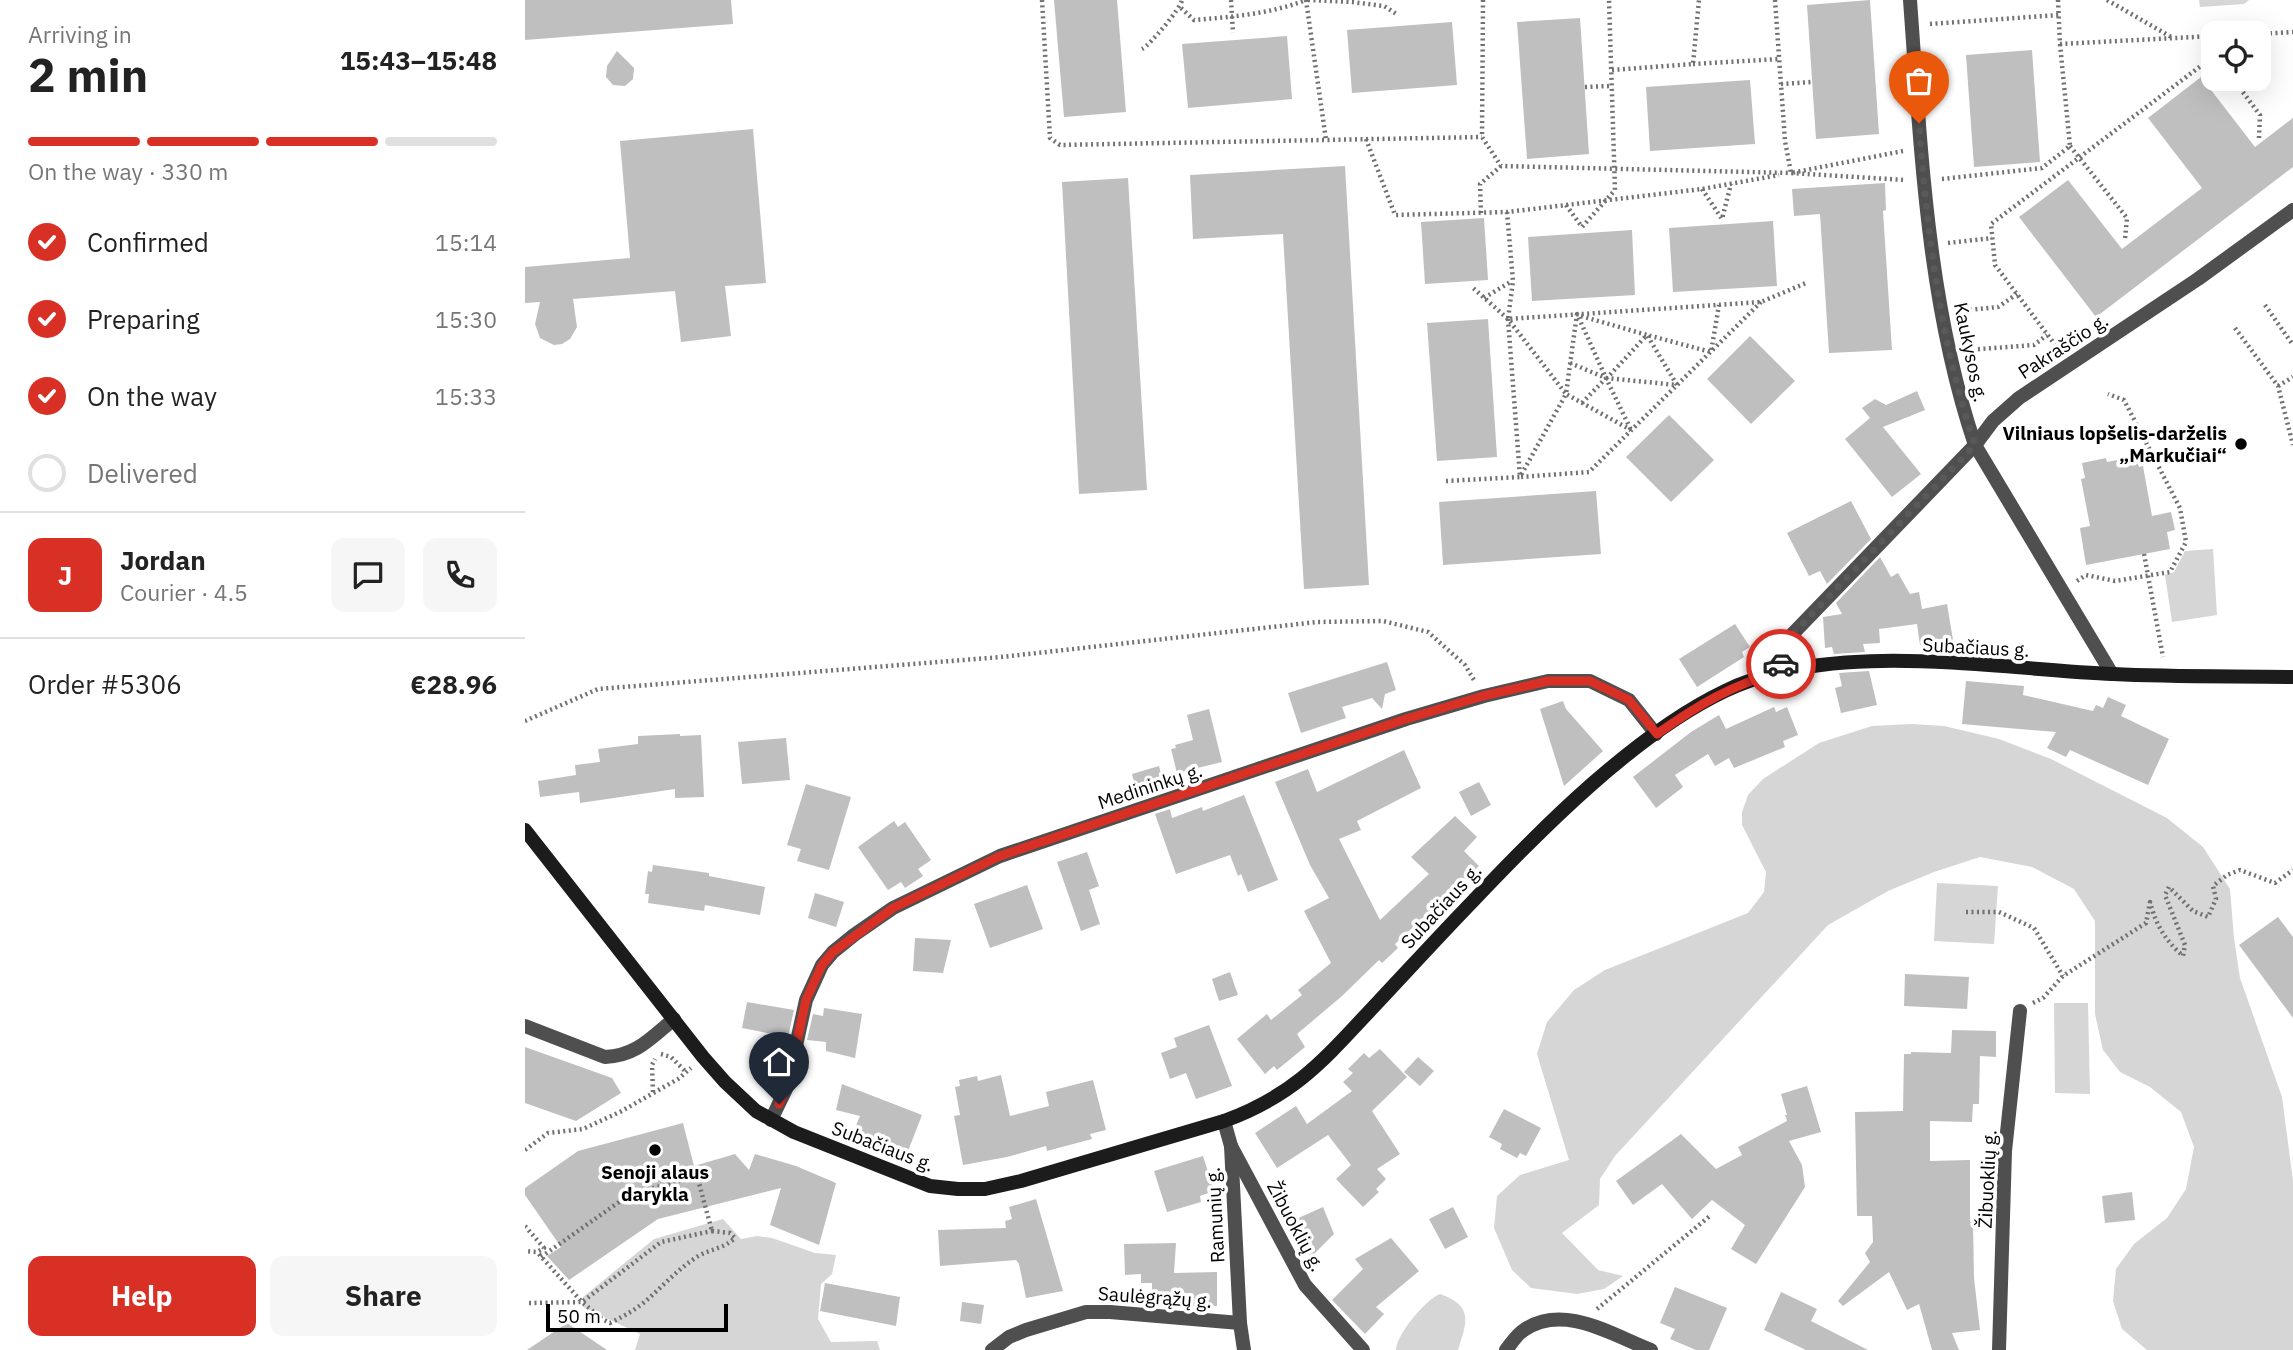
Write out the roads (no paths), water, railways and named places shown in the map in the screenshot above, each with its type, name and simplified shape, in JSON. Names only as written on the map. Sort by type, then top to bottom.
[{"type":"street","name":"Kaukysos g.","points":[[1910,0],[1924,181],[1948,351],[1961,404],[1975,445],[2112,674]]},
{"type":"street","name":"Pakraščio g.","points":[[1782,671],[1779,654],[1782,645],[1975,445],[1993,421],[2019,398],[2198,279],[2293,210]]},
{"type":"street","name":"Subačiaus g.","points":[[525,830],[702,1057],[756,1111],[863,1160],[930,1186],[985,1189],[1021,1181],[1224,1121],[1257,1109],[1285,1092],[1309,1073],[1539,834],[1614,767],[1694,707],[1726,690],[1782,671],[1857,661],[2166,676],[2293,677]]},
{"type":"street","name":"Medininkų g.","points":[[771,1120],[787,1087],[806,1000],[822,965],[854,935],[893,908],[1000,856],[1406,719],[1483,696],[1548,681],[1590,681],[1629,700],[1657,734]]},
{"type":"street","name":"Žibuoklių g.","points":[[1999,1350],[2005,1151],[2020,1011]]},
{"type":"street","points":[[525,1026],[605,1057],[618,1057],[631,1053],[674,1019]]},
{"type":"street","name":"Ramunių g.","points":[[1224,1121],[1231,1146],[1240,1323],[1244,1350]]},
{"type":"street","name":"Žibuoklių g.","points":[[1231,1146],[1305,1285],[1363,1350]]},
{"type":"street","name":"Saulėgrąžų g.","points":[[992,1350],[1009,1337],[1026,1330],[1086,1312],[1240,1323]]},
{"type":"street","points":[[1506,1350],[1523,1330],[1549,1318],[1575,1319],[1651,1350]]},
{"type":"place","name":"Vilniaus lopšelis-darželis „Markučiai“","points":[[2241,444]]},
{"type":"place","name":"Senoji alaus darykla","points":[[655,1150]]}]
